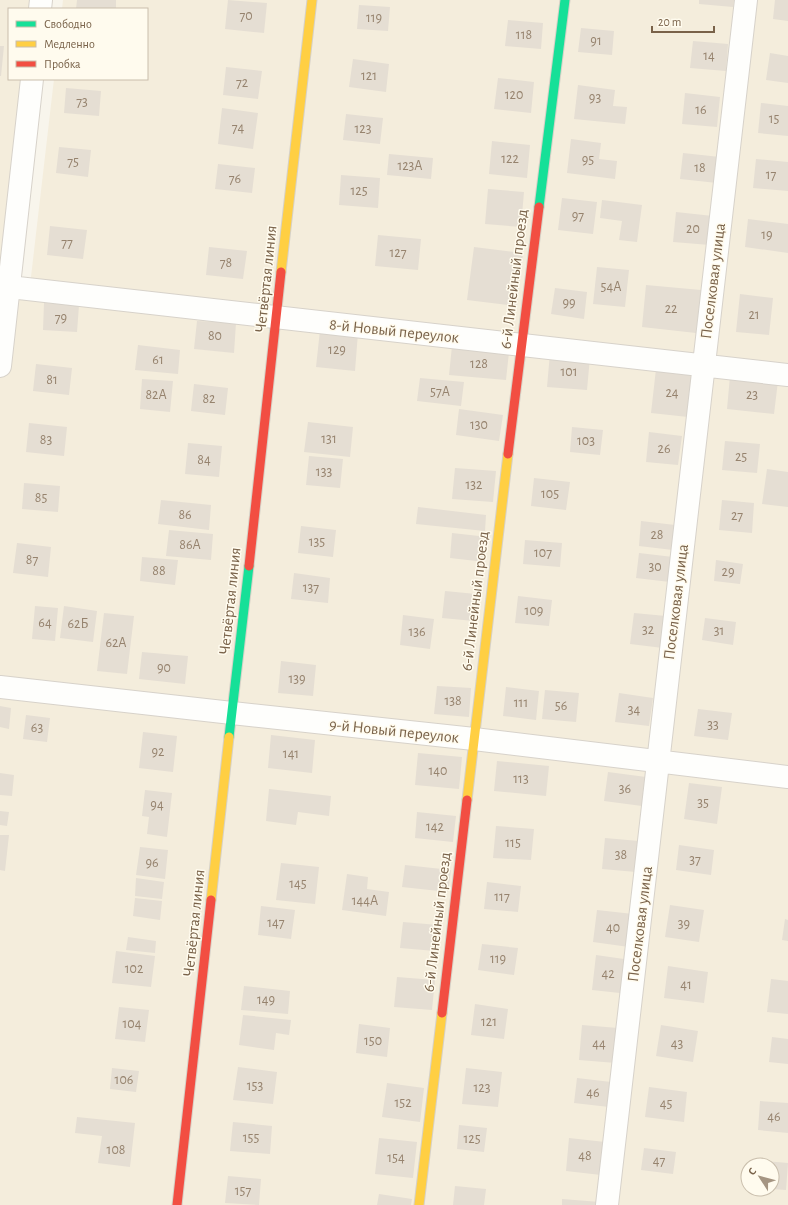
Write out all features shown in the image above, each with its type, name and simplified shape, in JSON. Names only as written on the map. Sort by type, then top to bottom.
[{"type":"street","name":"Четвёртая линия","points":[[177,1205],[312,0]]},
{"type":"street","name":"6-й Линейный проезд","points":[[419,1205],[520,345],[565,0]]},
{"type":"street","name":"Поселковая улица","points":[[607,1205],[746,0]]},
{"type":"street","points":[[0,366],[4,287],[32,80]]},
{"type":"street","name":"8-й Новый переулок","points":[[4,287],[788,375]]},
{"type":"street","name":"9-й Новый переулок","points":[[0,686],[474,739],[788,777]]},
{"type":"shaded area","points":[[0,0],[41,0],[40,8],[8,8],[8,80],[32,80],[0,286]]},
{"type":"shaded area","points":[[63,0],[788,0],[788,1205],[0,1205],[0,291],[29,294],[54,80],[148,80],[148,8],[62,8]]},
{"type":"building","points":[[77,0],[116,0],[116,8],[76,8]]},
{"type":"building","points":[[228,0],[267,3],[264,33],[225,29]]},
{"type":"building","points":[[699,0],[734,0],[733,7],[699,4]]},
{"type":"building","points":[[775,0],[788,0],[788,21],[773,19]]},
{"type":"building","points":[[359,5],[390,7],[388,31],[357,29]]},
{"type":"building","points":[[508,20],[543,23],[541,49],[505,46]]},
{"type":"building","points":[[581,28],[614,31],[612,55],[578,52]]},
{"type":"building","points":[[693,41],[728,44],[726,71],[690,68]]},
{"type":"building","points":[[0,46],[4,46],[1,76],[0,76]]},
{"type":"building","points":[[770,53],[788,56],[788,83],[766,80]]},
{"type":"building","points":[[353,59],[389,64],[386,92],[349,87]]},
{"type":"building","points":[[226,67],[262,71],[258,99],[223,95]]},
{"type":"building","points":[[498,78],[534,82],[531,113],[494,109]]},
{"type":"building","points":[[578,85],[615,90],[613,106],[627,107],[625,124],[574,119]]},
{"type":"building","points":[[66,88],[101,91],[99,116],[64,113]]},
{"type":"building","points":[[685,93],[720,97],[717,127],[682,124]]},
{"type":"building","points":[[761,103],[788,106],[788,136],[758,133]]},
{"type":"building","points":[[222,108],[258,113],[253,149],[218,144]]},
{"type":"building","points":[[346,114],[383,118],[380,144],[343,140]]},
{"type":"building","points":[[571,139],[601,143],[599,159],[617,161],[615,179],[567,173]]},
{"type":"building","points":[[492,141],[530,145],[527,178],[489,174]]},
{"type":"building","points":[[59,147],[91,150],[88,177],[56,173]]},
{"type":"building","points":[[683,153],[720,157],[717,183],[680,179]]},
{"type":"building","points":[[389,154],[433,158],[431,179],[387,175]]},
{"type":"building","points":[[756,159],[788,162],[788,191],[753,188]]},
{"type":"building","points":[[218,164],[255,168],[252,193],[215,189]]},
{"type":"building","points":[[341,175],[380,178],[378,208],[339,205]]},
{"type":"building","points":[[488,189],[524,192],[521,227],[485,224]]},
{"type":"building","points":[[562,198],[597,202],[593,234],[558,230]]},
{"type":"building","points":[[602,200],[642,205],[637,242],[619,240],[622,221],[600,218]]},
{"type":"building","points":[[676,212],[713,216],[710,245],[673,242]]},
{"type":"building","points":[[748,219],[788,224],[788,253],[745,247]]},
{"type":"building","points":[[50,226],[87,230],[83,259],[47,255]]},
{"type":"building","points":[[378,235],[421,239],[418,270],[375,266]]},
{"type":"building","points":[[209,247],[247,251],[243,279],[206,275]]},
{"type":"building","points":[[474,247],[523,253],[517,306],[467,300]]},
{"type":"building","points":[[597,267],[629,270],[625,307],[593,304]]},
{"type":"building","points":[[646,285],[701,290],[696,333],[642,327]]},
{"type":"building","points":[[555,288],[587,292],[584,319],[551,314]]},
{"type":"building","points":[[740,294],[773,298],[769,335],[736,332]]},
{"type":"building","points":[[44,303],[79,305],[77,332],[43,330]]},
{"type":"building","points":[[197,321],[236,323],[234,353],[194,349]]},
{"type":"building","points":[[320,330],[358,333],[355,371],[316,367]]},
{"type":"building","points":[[138,345],[180,350],[178,374],[135,370]]},
{"type":"building","points":[[452,346],[509,352],[506,380],[449,375]]},
{"type":"building","points":[[550,353],[590,357],[587,390],[547,387]]},
{"type":"building","points":[[36,364],[72,368],[69,395],[33,391]]},
{"type":"building","points":[[656,369],[693,374],[688,417],[651,413]]},
{"type":"building","points":[[730,376],[778,381],[774,414],[727,409]]},
{"type":"building","points":[[420,378],[464,382],[461,406],[417,401]]},
{"type":"building","points":[[142,379],[173,381],[170,412],[140,409]]},
{"type":"building","points":[[194,384],[228,388],[225,415],[191,411]]},
{"type":"building","points":[[459,409],[503,415],[499,441],[456,435]]},
{"type":"building","points":[[308,422],[353,427],[350,457],[304,452]]},
{"type":"building","points":[[29,423],[67,427],[64,456],[26,452]]},
{"type":"building","points":[[572,427],[603,430],[600,455],[570,452]]},
{"type":"building","points":[[649,432],[682,436],[678,465],[646,462]]},
{"type":"building","points":[[725,441],[760,444],[757,473],[722,470]]},
{"type":"building","points":[[188,443],[222,446],[219,477],[185,474]]},
{"type":"building","points":[[309,456],[343,459],[340,488],[306,485]]},
{"type":"building","points":[[455,468],[496,471],[493,502],[452,499]]},
{"type":"building","points":[[767,469],[788,472],[788,507],[762,504]]},
{"type":"building","points":[[534,478],[570,482],[566,510],[531,506]]},
{"type":"building","points":[[24,483],[60,486],[58,512],[22,509]]},
{"type":"building","points":[[161,500],[211,505],[209,530],[158,524]]},
{"type":"building","points":[[722,500],[754,503],[752,533],[719,530]]},
{"type":"building","points":[[418,507],[486,515],[485,531],[416,524]]},
{"type":"building","points":[[641,521],[675,525],[673,550],[639,546]]},
{"type":"building","points":[[301,526],[336,530],[333,557],[298,553]]},
{"type":"building","points":[[169,530],[213,534],[211,560],[166,556]]},
{"type":"building","points":[[452,533],[488,537],[485,562],[450,558]]},
{"type":"building","points":[[525,540],[562,543],[560,567],[523,564]]},
{"type":"building","points":[[17,543],[51,547],[48,577],[13,573]]},
{"type":"building","points":[[639,553],[673,557],[670,582],[636,578]]},
{"type":"building","points":[[142,557],[178,560],[175,585],[140,581]]},
{"type":"building","points":[[716,560],[743,564],[740,584],[714,581]]},
{"type":"building","points":[[294,573],[330,578],[328,603],[291,599]]},
{"type":"building","points":[[445,591],[476,594],[474,621],[442,618]]},
{"type":"building","points":[[518,596],[552,600],[549,626],[515,623]]},
{"type":"building","points":[[35,606],[58,608],[55,641],[32,639]]},
{"type":"building","points":[[64,606],[97,611],[93,642],[60,638]]},
{"type":"building","points":[[104,613],[134,616],[127,674],[97,671]]},
{"type":"building","points":[[634,613],[666,616],[663,648],[630,644]]},
{"type":"building","points":[[403,615],[434,619],[430,649],[400,645]]},
{"type":"building","points":[[705,618],[736,622],[733,645],[702,640]]},
{"type":"building","points":[[142,652],[188,656],[185,684],[139,679]]},
{"type":"building","points":[[281,661],[316,665],[313,696],[278,693]]},
{"type":"building","points":[[437,686],[471,688],[469,717],[434,714]]},
{"type":"building","points":[[506,687],[539,691],[536,720],[503,716]]},
{"type":"building","points":[[545,690],[579,693],[576,722],[542,719]]},
{"type":"building","points":[[619,693],[653,698],[649,726],[615,722]]},
{"type":"building","points":[[0,706],[11,708],[9,729],[0,727]]},
{"type":"building","points":[[698,709],[732,713],[728,740],[694,736]]},
{"type":"building","points":[[26,715],[50,718],[47,742],[23,739]]},
{"type":"building","points":[[143,732],[177,736],[173,772],[139,768]]},
{"type":"building","points":[[271,735],[315,740],[312,773],[268,768]]},
{"type":"building","points":[[418,753],[462,757],[459,789],[415,785]]},
{"type":"building","points":[[497,761],[549,766],[546,796],[494,791]]},
{"type":"building","points":[[608,772],[646,777],[642,806],[604,801]]},
{"type":"building","points":[[0,773],[14,775],[12,796],[0,795]]},
{"type":"building","points":[[689,783],[722,787],[717,824],[684,819]]},
{"type":"building","points":[[269,789],[331,796],[329,816],[298,812],[296,825],[266,821]]},
{"type":"building","points":[[145,790],[172,793],[167,837],[147,834],[149,817],[142,816]]},
{"type":"building","points":[[0,811],[9,812],[7,826],[0,825]]},
{"type":"building","points":[[417,812],[456,816],[453,842],[415,838]]},
{"type":"building","points":[[496,826],[534,829],[531,860],[493,858]]},
{"type":"building","points":[[0,835],[9,835],[5,871],[0,870]]},
{"type":"building","points":[[605,838],[639,841],[636,872],[602,869]]},
{"type":"building","points":[[679,845],[714,850],[711,875],[676,870]]},
{"type":"building","points":[[140,847],[168,850],[165,879],[136,875]]},
{"type":"building","points":[[281,863],[319,867],[315,904],[276,900]]},
{"type":"building","points":[[405,865],[451,870],[448,892],[402,887]]},
{"type":"building","points":[[347,874],[368,877],[367,889],[389,892],[386,916],[342,910]]},
{"type":"building","points":[[136,878],[164,882],[162,899],[135,896]]},
{"type":"building","points":[[487,882],[521,886],[518,912],[484,909]]},
{"type":"building","points":[[135,898],[162,901],[160,920],[133,916]]},
{"type":"building","points":[[670,905],[704,910],[699,942],[665,937]]},
{"type":"building","points":[[261,906],[295,910],[291,939],[258,935]]},
{"type":"building","points":[[597,910],[633,914],[629,947],[593,942]]},
{"type":"building","points":[[785,919],[788,920],[788,941],[782,940]]},
{"type":"building","points":[[403,922],[438,925],[435,951],[400,948]]},
{"type":"building","points":[[128,937],[156,941],[155,953],[126,950]]},
{"type":"building","points":[[482,944],[518,948],[514,975],[478,970]]},
{"type":"building","points":[[116,951],[155,956],[151,987],[112,983]]},
{"type":"building","points":[[596,955],[624,959],[620,993],[592,990]]},
{"type":"building","points":[[668,966],[708,972],[704,1003],[664,998]]},
{"type":"building","points":[[397,977],[435,980],[432,1010],[394,1007]]},
{"type":"building","points":[[771,979],[788,981],[788,1014],[767,1012]]},
{"type":"building","points":[[244,986],[290,991],[288,1014],[241,1010]]},
{"type":"building","points":[[475,1004],[508,1009],[504,1039],[471,1035]]},
{"type":"building","points":[[119,1007],[149,1010],[145,1042],[115,1039]]},
{"type":"building","points":[[243,1015],[291,1020],[289,1035],[276,1033],[274,1050],[239,1045]]},
{"type":"building","points":[[359,1024],[390,1028],[387,1057],[356,1053]]},
{"type":"building","points":[[582,1025],[618,1028],[616,1063],[579,1060]]},
{"type":"building","points":[[661,1025],[698,1031],[693,1062],[656,1056]]},
{"type":"building","points":[[772,1037],[788,1039],[788,1064],[769,1062]]},
{"type":"building","points":[[238,1067],[277,1072],[273,1104],[233,1100]]},
{"type":"building","points":[[112,1068],[139,1071],[136,1092],[110,1089]]},
{"type":"building","points":[[466,1068],[502,1072],[498,1107],[462,1104]]},
{"type":"building","points":[[577,1078],[611,1082],[609,1107],[574,1103]]},
{"type":"building","points":[[387,1083],[424,1088],[420,1122],[382,1117]]},
{"type":"building","points":[[649,1087],[687,1092],[684,1122],[645,1117]]},
{"type":"building","points":[[760,1101],[788,1103],[788,1133],[758,1130]]},
{"type":"building","points":[[77,1117],[135,1123],[130,1167],[98,1163],[102,1136],[75,1133]]},
{"type":"building","points":[[233,1122],[272,1126],[270,1154],[230,1151]]},
{"type":"building","points":[[459,1125],[487,1128],[484,1152],[457,1149]]},
{"type":"building","points":[[379,1138],[417,1142],[413,1178],[375,1174]]},
{"type":"building","points":[[569,1138],[605,1142],[601,1175],[566,1171]]},
{"type":"building","points":[[644,1148],[676,1152],[673,1174],[641,1170]]},
{"type":"building","points":[[780,1162],[788,1163],[786,1190],[780,1190]]},
{"type":"building","points":[[228,1176],[261,1179],[259,1205],[225,1203]]},
{"type":"building","points":[[455,1186],[486,1189],[484,1205],[453,1205]]},
{"type":"building","points":[[379,1194],[412,1199],[411,1205],[377,1205]]},
{"type":"building","points":[[562,1199],[600,1202],[599,1205],[562,1205]]},
{"type":"traffic: fast","points":[[539,207],[565,0]]},
{"type":"traffic: fast","points":[[229,737],[249,566]]},
{"type":"traffic: slow","points":[[281,272],[312,0]]},
{"type":"traffic: slow","points":[[467,800],[508,454]]},
{"type":"traffic: slow","points":[[211,900],[229,737]]},
{"type":"traffic: slow","points":[[419,1205],[442,1013]]},
{"type":"traffic: jam","points":[[508,454],[539,207]]},
{"type":"traffic: jam","points":[[249,566],[281,272]]},
{"type":"traffic: jam","points":[[442,1013],[467,800]]},
{"type":"traffic: jam","points":[[177,1205],[211,900]]}]
